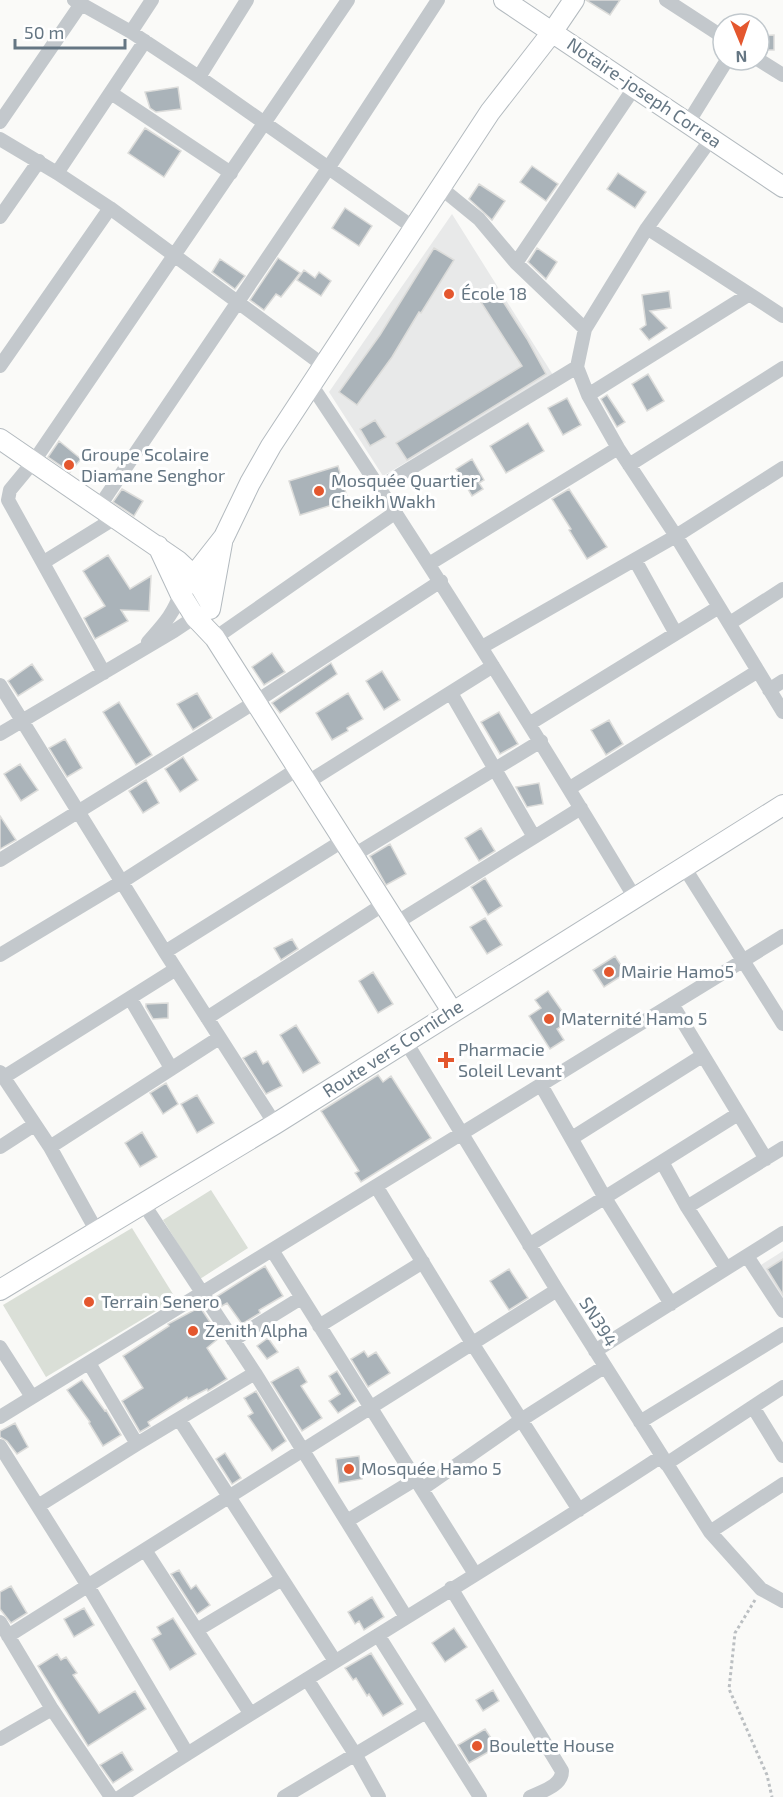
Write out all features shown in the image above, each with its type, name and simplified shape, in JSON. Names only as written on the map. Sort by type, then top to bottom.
[{"type":"street","points":[[131,32],[152,0]]},
{"type":"street","points":[[199,77],[247,0]]},
{"type":"street","points":[[104,673],[8,500],[10,490],[34,461],[348,0]]},
{"type":"street","points":[[99,507],[329,167],[438,0]]},
{"type":"street","name":"Notaire-joseph Correa","points":[[504,0],[783,187]]},
{"type":"street","points":[[143,648],[172,614],[180,593],[224,537],[259,466],[310,383],[490,112],[553,31],[574,0]]},
{"type":"street","points":[[666,0],[689,6],[711,26]]},
{"type":"street","points":[[0,122],[77,2],[131,32],[199,77],[414,228]]},
{"type":"street","points":[[57,173],[145,41]]},
{"type":"street","points":[[688,123],[720,72]]},
{"type":"street","points":[[516,263],[634,88]]},
{"type":"street","points":[[111,93],[231,173]]},
{"type":"street","points":[[0,139],[39,161],[110,208],[323,365]]},
{"type":"street","points":[[711,139],[647,228],[585,329],[577,367],[588,395],[618,448],[676,536],[783,712]]},
{"type":"street","points":[[0,217],[39,161]]},
{"type":"street","points":[[441,188],[479,219],[516,263],[585,329]]},
{"type":"street","points":[[0,366],[110,208]]},
{"type":"street","points":[[647,228],[783,316]]},
{"type":"street","points":[[588,395],[748,295]]},
{"type":"street","points":[[380,487],[577,367]]},
{"type":"street","points":[[629,465],[783,368]]},
{"type":"street","points":[[310,383],[441,581],[570,788],[635,898]]},
{"type":"street","points":[[0,439],[158,546],[194,576],[210,603]]},
{"type":"street","points":[[429,564],[618,448]]},
{"type":"street","points":[[482,647],[676,536],[783,468]]},
{"type":"street","points":[[214,635],[396,512]]},
{"type":"street","points":[[44,562],[115,518]]},
{"type":"street","points":[[214,635],[210,603],[224,537]]},
{"type":"street","points":[[158,546],[180,593],[195,617],[214,635],[452,1011]]},
{"type":"street","points":[[635,560],[675,632]]},
{"type":"street","points":[[0,860],[257,701],[441,581]]},
{"type":"street","points":[[729,622],[783,590]]},
{"type":"street","points":[[0,734],[174,631],[195,617],[210,603]]},
{"type":"street","points":[[529,724],[675,632],[720,607]]},
{"type":"street","points":[[0,955],[303,775],[450,693],[493,666]]},
{"type":"street","points":[[570,788],[758,672]]},
{"type":"street","points":[[769,690],[783,681]]},
{"type":"street","points":[[0,685],[165,952],[275,1124]]},
{"type":"street","points":[[450,693],[534,837]]},
{"type":"street","points":[[165,952],[349,848],[496,769],[541,741]]},
{"type":"street","name":"Route vers Corniche","points":[[0,1290],[275,1124],[783,805]]},
{"type":"street","points":[[396,923],[581,808]]},
{"type":"street","points":[[684,867],[783,1024]]},
{"type":"street","points":[[207,1018],[384,904]]},
{"type":"street","points":[[0,1417],[783,936]]},
{"type":"street","points":[[96,1230],[50,1147],[2,1074],[176,969]]},
{"type":"street","points":[[130,998],[171,1068]]},
{"type":"street","points":[[672,1004],[766,1159]]},
{"type":"street","points":[[50,1147],[219,1038]]},
{"type":"street","name":"SN394","points":[[406,1041],[604,1367],[710,1532],[761,1589],[783,1601]]},
{"type":"street","points":[[572,1138],[702,1056]]},
{"type":"street","points":[[541,1085],[605,1198],[671,1304]]},
{"type":"street","points":[[529,1245],[738,1114]]},
{"type":"street","points":[[0,1147],[34,1125]]},
{"type":"street","points":[[687,1207],[783,1148]]},
{"type":"street","points":[[662,1162],[687,1207],[726,1268]]},
{"type":"street","points":[[376,1186],[472,1343],[579,1510]]},
{"type":"street","points":[[143,1203],[255,1373],[406,1617]]},
{"type":"street","points":[[595,1351],[783,1233]]},
{"type":"street","points":[[272,1250],[475,1574]]},
{"type":"street","points":[[747,1256],[783,1311]]},
{"type":"street","points":[[319,1326],[423,1262]]},
{"type":"street","points":[[9,1636],[557,1290]]},
{"type":"street","points":[[233,1340],[301,1298]]},
{"type":"street","points":[[640,1422],[783,1334]]},
{"type":"street","points":[[0,1347],[32,1397]]},
{"type":"street","points":[[88,1363],[137,1444]]},
{"type":"street","points":[[347,1521],[419,1484],[604,1367]]},
{"type":"street","points":[[38,1506],[255,1373]]},
{"type":"street","points":[[120,1797],[451,1588],[783,1388]]},
{"type":"street","points":[[753,1407],[783,1456]]},
{"type":"street","points":[[178,1419],[335,1661]]},
{"type":"street","points":[[0,1446],[88,1586],[187,1753]]},
{"type":"street","points":[[710,1532],[783,1484]]},
{"type":"street","points":[[145,1550],[250,1713]]},
{"type":"street","points":[[197,1630],[282,1579]]},
{"type":"street","points":[[451,1588],[562,1771],[561,1780],[557,1784],[530,1797]]},
{"type":"street","points":[[0,1622],[52,1709],[111,1797]]},
{"type":"street","points":[[378,1635],[480,1797]]},
{"type":"street","points":[[307,1679],[355,1754],[379,1797]]},
{"type":"street","points":[[0,1739],[52,1709]]},
{"type":"street","points":[[284,1797],[426,1713]]},
{"type":"path","points":[[761,1589],[735,1634],[729,1689],[767,1775],[772,1797]]},
{"type":"shaded area","name":"École 18","points":[[452,214],[553,375],[383,476],[329,392]]},
{"type":"shaded area","points":[[211,1190],[248,1248],[200,1279],[163,1220]]},
{"type":"shaded area","name":"Terrain Senero","points":[[132,1228],[176,1299],[46,1377],[3,1305]]},
{"type":"shaded area","points":[[783,1251],[783,1300],[761,1265]]},
{"type":"building","points":[[586,0],[620,0],[610,15]]},
{"type":"building","points":[[771,35],[774,35],[774,50],[771,50]]},
{"type":"building","points":[[178,87],[181,109],[156,112],[150,108],[145,92]]},
{"type":"building","points":[[145,128],[181,151],[164,177],[128,153]]},
{"type":"building","points":[[532,166],[558,184],[546,201],[520,182]]},
{"type":"building","points":[[618,173],[646,192],[635,208],[607,189]]},
{"type":"building","points":[[479,184],[505,201],[492,220],[469,199]]},
{"type":"building","points":[[345,208],[372,226],[359,246],[332,228]]},
{"type":"building","points":[[434,248],[454,260],[392,357],[357,405],[339,392],[380,335]]},
{"type":"building","points":[[537,248],[557,262],[546,279],[528,262]]},
{"type":"building","points":[[278,258],[300,273],[281,297],[276,294],[264,310],[250,300]]},
{"type":"building","points":[[220,259],[245,276],[235,289],[212,272]]},
{"type":"building","points":[[304,270],[315,278],[319,272],[331,281],[321,296],[297,280]]},
{"type":"building","points":[[495,289],[546,374],[407,460],[396,443],[522,366],[479,299]]},
{"type":"building","points":[[669,291],[671,308],[650,311],[667,328],[649,340],[640,329],[646,325],[642,295]]},
{"type":"building","points":[[648,374],[664,401],[647,411],[632,384]]},
{"type":"building","points":[[607,395],[625,422],[617,427],[601,399]]},
{"type":"building","points":[[567,398],[581,425],[563,435],[548,408]]},
{"type":"building","points":[[375,420],[386,437],[370,446],[360,429]]},
{"type":"building","points":[[528,423],[544,451],[506,473],[490,446]]},
{"type":"building","points":[[59,441],[81,459],[70,472],[48,457]]},
{"type":"building","points":[[472,459],[484,480],[479,483],[483,489],[472,496],[456,469]]},
{"type":"building","name":"Mosquée Quartier Cheikh Wakh","points":[[338,466],[348,500],[300,515],[289,481]]},
{"type":"building","points":[[122,489],[143,501],[134,516],[113,502]]},
{"type":"building","points":[[569,489],[607,547],[587,559],[552,499]]},
{"type":"building","points":[[108,555],[130,589],[151,576],[149,611],[121,610],[128,621],[95,639],[84,618],[105,606],[83,571]]},
{"type":"building","points":[[272,653],[285,672],[264,685],[252,667]]},
{"type":"building","points":[[331,663],[337,674],[280,713],[272,703]]},
{"type":"building","points":[[32,664],[43,680],[18,696],[8,681]]},
{"type":"building","points":[[382,671],[400,700],[384,710],[366,681]]},
{"type":"building","points":[[197,693],[212,718],[193,730],[177,704]]},
{"type":"building","points":[[348,693],[363,719],[332,740],[316,713]]},
{"type":"building","points":[[119,702],[152,755],[136,765],[103,712]]},
{"type":"building","points":[[499,712],[518,744],[500,754],[481,722]]},
{"type":"building","points":[[609,720],[623,744],[606,755],[591,730]]},
{"type":"building","points":[[65,739],[82,768],[67,777],[49,748]]},
{"type":"building","points":[[183,757],[198,780],[180,792],[165,769]]},
{"type":"building","points":[[20,764],[38,790],[21,801],[4,774]]},
{"type":"building","points":[[146,780],[159,803],[143,813],[129,791]]},
{"type":"building","points":[[539,783],[543,804],[527,807],[516,787]]},
{"type":"building","points":[[0,816],[16,840],[0,849]]},
{"type":"building","points":[[481,828],[495,851],[479,861],[465,838]]},
{"type":"building","points":[[390,844],[406,874],[386,885],[370,856]]},
{"type":"building","points":[[485,878],[502,906],[488,915],[471,887]]},
{"type":"building","points":[[485,918],[502,945],[487,954],[470,927]]},
{"type":"building","points":[[292,939],[298,949],[281,960],[274,948]]},
{"type":"building","name":"Mairie Hamo5","points":[[615,956],[626,973],[604,987],[593,970]]},
{"type":"building","points":[[373,972],[393,1004],[378,1013],[359,981]]},
{"type":"building","name":"Maternité Hamo 5","points":[[548,991],[569,1021],[557,1029],[564,1040],[550,1049],[529,1016],[541,1008],[535,1000]]},
{"type":"building","points":[[168,1003],[168,1018],[153,1019],[146,1007],[146,1004]]},
{"type":"building","points":[[296,1025],[320,1063],[303,1073],[280,1035]]},
{"type":"building","points":[[256,1051],[263,1064],[268,1061],[282,1086],[266,1094],[243,1058]]},
{"type":"building","points":[[378,1075],[383,1082],[391,1076],[431,1138],[361,1182],[355,1173],[359,1171],[321,1111]]},
{"type":"building","points":[[166,1083],[178,1104],[163,1114],[150,1093]]},
{"type":"building","points":[[197,1095],[214,1123],[197,1133],[181,1104]]},
{"type":"building","points":[[142,1132],[157,1157],[140,1167],[125,1143]]},
{"type":"building","points":[[783,1259],[783,1295],[767,1269]]},
{"type":"building","points":[[265,1266],[283,1296],[259,1310],[260,1313],[242,1324],[227,1303],[222,1306],[216,1297]]},
{"type":"building","points":[[509,1269],[528,1298],[509,1310],[490,1281]]},
{"type":"building","points":[[200,1307],[220,1337],[207,1348],[227,1379],[208,1391],[207,1389],[188,1399],[187,1397],[148,1422],[150,1426],[140,1432],[122,1401],[143,1388],[123,1356],[169,1326],[168,1324]]},
{"type":"building","points":[[268,1338],[278,1352],[267,1359],[257,1346]]},
{"type":"building","points":[[364,1351],[368,1357],[376,1352],[390,1373],[368,1387],[351,1359]]},
{"type":"building","points":[[298,1367],[307,1382],[301,1386],[322,1418],[302,1431],[271,1382]]},
{"type":"building","points":[[337,1371],[356,1401],[338,1413],[329,1401],[340,1394],[329,1376]]},
{"type":"building","points":[[82,1380],[106,1410],[121,1435],[103,1446],[90,1422],[67,1390]]},
{"type":"building","points":[[256,1391],[286,1441],[272,1451],[248,1416],[253,1413],[244,1398]]},
{"type":"building","points":[[15,1423],[28,1447],[17,1454],[7,1441],[0,1437],[0,1431]]},
{"type":"building","points":[[225,1453],[241,1478],[232,1484],[216,1459]]},
{"type":"building","name":"Mosquée Hamo 5","points":[[359,1456],[362,1479],[339,1483],[336,1459]]},
{"type":"building","points":[[179,1570],[191,1589],[196,1585],[210,1605],[197,1614],[171,1574]]},
{"type":"building","points":[[11,1586],[27,1613],[11,1623],[0,1609],[0,1592]]},
{"type":"building","points":[[372,1597],[384,1617],[364,1630],[359,1621],[355,1624],[348,1612]]},
{"type":"building","points":[[84,1608],[94,1625],[74,1637],[64,1619]]},
{"type":"building","points":[[173,1618],[196,1654],[170,1670],[152,1639],[161,1634],[157,1627]]},
{"type":"building","points":[[454,1628],[467,1647],[445,1662],[432,1643]]},
{"type":"building","points":[[371,1653],[403,1704],[383,1716],[369,1694],[367,1696],[356,1678],[353,1680],[345,1668]]},
{"type":"building","points":[[57,1654],[61,1660],[66,1657],[77,1673],[73,1675],[99,1713],[135,1691],[146,1709],[88,1746],[38,1666]]},
{"type":"building","points":[[493,1690],[499,1701],[483,1711],[476,1700]]},
{"type":"building","name":"Boulette House","points":[[485,1729],[497,1747],[469,1763],[458,1745]]},
{"type":"building","points":[[122,1752],[133,1770],[113,1783],[100,1765]]},
{"type":"place","name":"École 18","points":[[449,294]]},
{"type":"place","name":"Groupe Scolaire Diamane Senghor","points":[[69,465]]},
{"type":"place","name":"Mosquée Quartier Cheikh Wakh","points":[[319,491]]},
{"type":"place","name":"Mairie Hamo5","points":[[609,972]]},
{"type":"place","name":"Maternité Hamo 5","points":[[549,1019]]},
{"type":"place","name":"Pharmacie Soleil Levant","points":[[446,1060]]},
{"type":"place","name":"Terrain Senero","points":[[89,1302]]},
{"type":"place","name":"Zenith Alpha","points":[[193,1331]]},
{"type":"place","name":"Mosquée Hamo 5","points":[[349,1469]]},
{"type":"place","name":"Boulette House","points":[[477,1746]]}]
